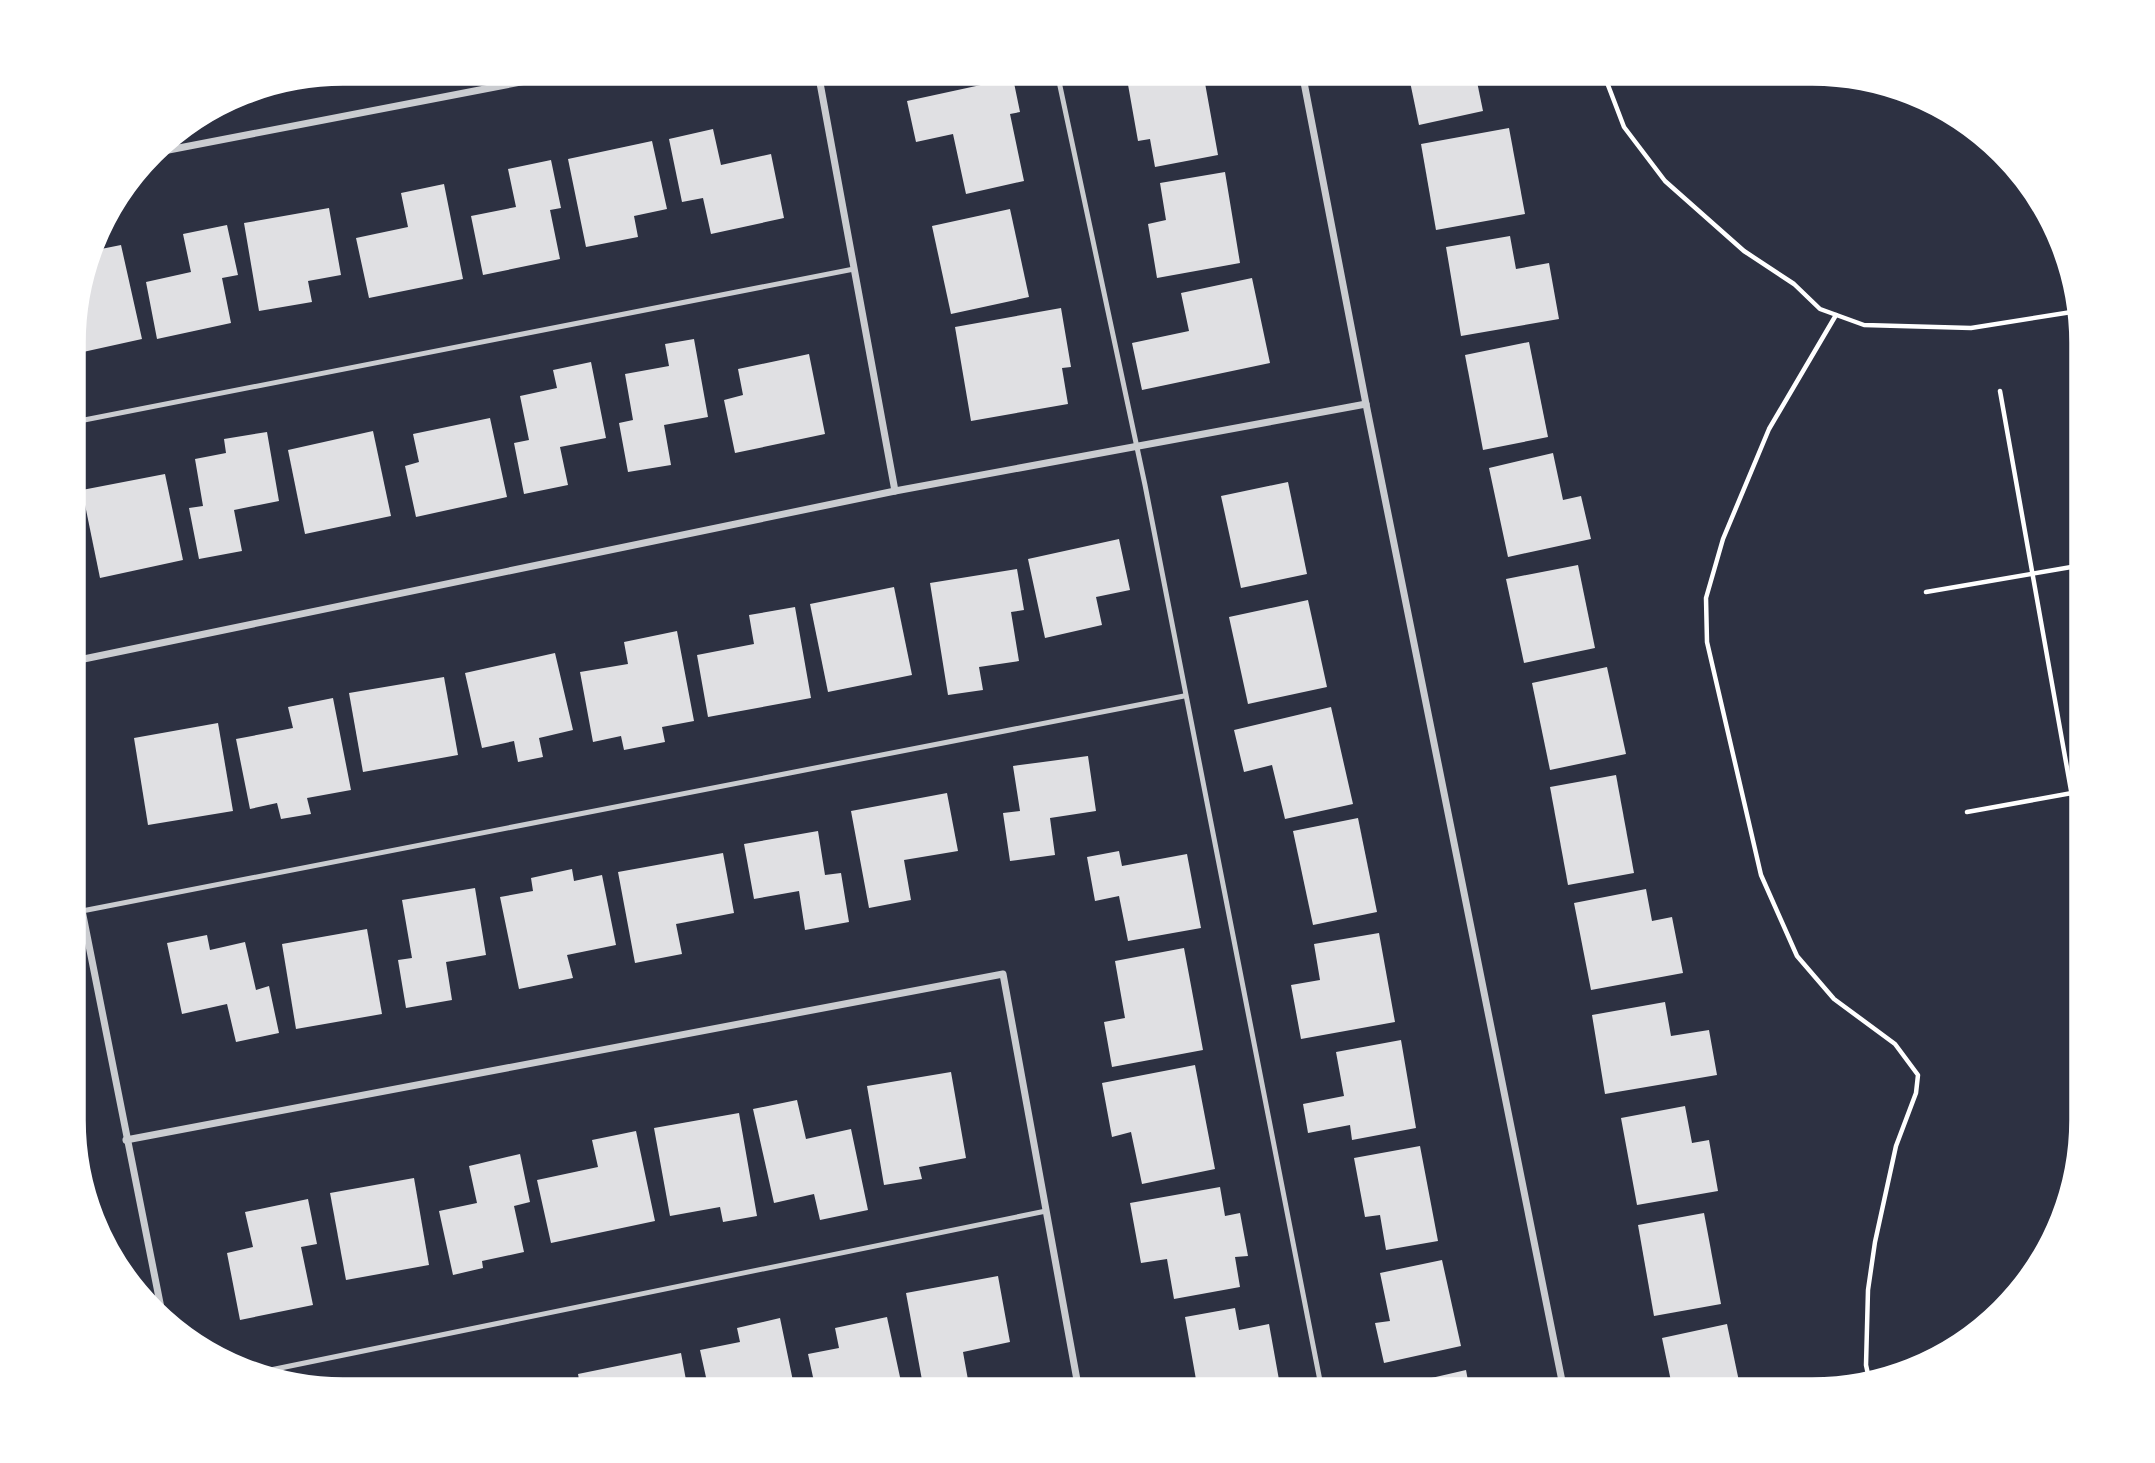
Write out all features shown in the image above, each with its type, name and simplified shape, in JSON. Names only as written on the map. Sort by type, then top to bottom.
[{"type":"street","points":[[170,150],[511,84]]},
{"type":"street","points":[[820,84],[895,491]]},
{"type":"street","points":[[1304,84],[1562,1379]]},
{"type":"street","points":[[84,659],[895,491],[1366,404]]},
{"type":"street","points":[[84,921],[160,1303]]},
{"type":"street","points":[[127,1140],[1003,974],[1077,1379]]},
{"type":"lane","points":[[1059,84],[1145,485],[1184,696],[1320,1379]]},
{"type":"lane","points":[[84,420],[854,269]]},
{"type":"lane","points":[[84,911],[1184,696]]},
{"type":"lane","points":[[274,1369],[1046,1211]]},
{"type":"path","points":[[1608,84],[1624,127],[1665,181],[1744,251],[1794,284],[1820,309],[1864,325],[1971,328],[2069,312]]},
{"type":"path","points":[[1836,315],[1769,429],[1723,539],[1706,597],[1707,642],[1761,874],[1797,956],[1834,999],[1895,1044],[1918,1075],[1916,1093],[1896,1146],[1875,1242],[1868,1290],[1868,1373]]},
{"type":"path","points":[[1968,811],[2071,793],[2000,391]]},
{"type":"path","points":[[1926,592],[2071,567]]},
{"type":"building","points":[[985,84],[1014,84],[1020,112],[1010,114],[1024,181],[966,194],[953,134],[916,142],[907,101]]},
{"type":"building","points":[[1128,84],[1205,84],[1218,155],[1155,167],[1150,139],[1138,141]]},
{"type":"building","points":[[1410,84],[1477,84],[1483,111],[1419,125]]},
{"type":"building","points":[[1509,128],[1525,214],[1436,230],[1421,144]]},
{"type":"building","points":[[713,129],[721,165],[771,154],[784,218],[711,234],[703,198],[682,202],[669,139]]},
{"type":"building","points":[[652,141],[667,209],[634,216],[638,237],[586,247],[568,159]]},
{"type":"building","points":[[551,160],[561,208],[550,210],[560,259],[483,275],[471,216],[516,207],[508,169]]},
{"type":"building","points":[[1225,172],[1240,263],[1157,278],[1148,224],[1166,220],[1160,183]]},
{"type":"building","points":[[444,184],[463,279],[369,298],[356,238],[408,227],[401,193]]},
{"type":"building","points":[[329,208],[341,275],[308,281],[312,302],[259,311],[244,223]]},
{"type":"building","points":[[1010,209],[1029,297],[951,314],[932,226]]},
{"type":"building","points":[[227,225],[238,275],[222,278],[231,323],[157,339],[146,282],[191,272],[183,234]]},
{"type":"building","points":[[1510,236],[1516,269],[1549,263],[1559,319],[1461,336],[1446,247]]},
{"type":"building","points":[[121,245],[142,339],[84,352],[89,292],[102,249]]},
{"type":"building","points":[[1252,278],[1270,363],[1142,390],[1132,343],[1189,331],[1181,293]]},
{"type":"building","points":[[1061,308],[1071,367],[1062,368],[1068,404],[971,421],[955,327]]},
{"type":"building","points":[[694,339],[708,417],[664,425],[671,465],[628,472],[619,423],[633,420],[625,374],[669,366],[665,344]]},
{"type":"building","points":[[1529,342],[1548,437],[1483,450],[1465,355]]},
{"type":"building","points":[[809,354],[825,434],[735,453],[724,400],[743,395],[738,369]]},
{"type":"building","points":[[591,362],[606,438],[560,447],[568,485],[524,494],[514,443],[529,440],[520,396],[557,388],[553,370]]},
{"type":"building","points":[[490,418],[507,497],[416,517],[405,466],[419,462],[413,434]]},
{"type":"building","points":[[373,431],[391,516],[305,534],[288,450]]},
{"type":"building","points":[[267,432],[279,501],[234,510],[242,551],[199,559],[189,508],[203,506],[195,459],[226,453],[224,439]]},
{"type":"building","points":[[1553,453],[1563,500],[1581,496],[1591,539],[1508,557],[1489,468]]},
{"type":"building","points":[[165,474],[183,560],[100,578],[84,490]]},
{"type":"building","points":[[1288,482],[1307,574],[1241,588],[1221,496]]},
{"type":"building","points":[[1119,539],[1130,590],[1096,597],[1102,625],[1045,638],[1028,559]]},
{"type":"building","points":[[1578,565],[1595,648],[1524,663],[1506,579]]},
{"type":"building","points":[[1017,569],[1024,610],[1011,612],[1019,661],[979,667],[983,690],[948,695],[930,583]]},
{"type":"building","points":[[894,587],[912,675],[828,692],[810,604]]},
{"type":"building","points":[[1308,600],[1327,687],[1248,704],[1229,617]]},
{"type":"building","points":[[795,607],[811,698],[708,717],[697,655],[754,644],[749,615]]},
{"type":"building","points":[[677,631],[694,721],[662,727],[665,742],[624,750],[621,736],[593,742],[580,672],[628,664],[624,642]]},
{"type":"building","points":[[555,653],[573,730],[539,738],[543,757],[518,762],[514,741],[482,748],[465,673]]},
{"type":"building","points":[[1607,667],[1626,754],[1550,770],[1532,683]]},
{"type":"building","points":[[444,677],[458,755],[363,772],[349,693]]},
{"type":"building","points":[[333,698],[351,790],[307,798],[311,814],[281,819],[277,803],[250,809],[236,739],[293,728],[288,707]]},
{"type":"building","points":[[1331,707],[1353,804],[1285,819],[1272,765],[1244,772],[1234,730]]},
{"type":"building","points":[[218,723],[233,811],[148,825],[134,738]]},
{"type":"building","points":[[1088,756],[1096,811],[1050,818],[1055,855],[1010,861],[1003,813],[1020,811],[1013,766]]},
{"type":"building","points":[[1616,775],[1634,873],[1568,885],[1550,787]]},
{"type":"building","points":[[947,793],[958,851],[904,860],[911,900],[869,908],[851,811]]},
{"type":"building","points":[[1358,818],[1377,912],[1313,925],[1293,831]]},
{"type":"building","points":[[818,831],[825,875],[841,873],[849,922],[805,930],[799,891],[754,899],[744,844]]},
{"type":"building","points":[[1119,851],[1122,866],[1187,854],[1201,928],[1128,941],[1119,896],[1095,901],[1087,857]]},
{"type":"building","points":[[723,853],[734,913],[676,924],[682,954],[635,963],[618,872]]},
{"type":"building","points":[[572,869],[574,881],[602,875],[616,945],[567,955],[573,978],[519,989],[500,897],[533,891],[531,878]]},
{"type":"building","points":[[475,888],[486,955],[446,962],[452,1000],[406,1008],[398,960],[412,958],[402,900]]},
{"type":"building","points":[[1646,889],[1652,921],[1672,917],[1683,973],[1591,990],[1574,903]]},
{"type":"building","points":[[367,929],[382,1014],[296,1029],[282,944]]},
{"type":"building","points":[[1379,933],[1395,1022],[1301,1039],[1291,985],[1320,980],[1314,944]]},
{"type":"building","points":[[207,935],[210,950],[245,942],[256,990],[269,986],[279,1033],[236,1042],[227,1004],[182,1014],[167,943]]},
{"type":"building","points":[[1184,948],[1203,1050],[1112,1067],[1104,1022],[1125,1018],[1115,961]]},
{"type":"building","points":[[1665,1002],[1671,1036],[1709,1030],[1717,1075],[1605,1094],[1592,1015]]},
{"type":"building","points":[[1401,1040],[1416,1128],[1352,1140],[1350,1125],[1308,1133],[1303,1104],[1344,1096],[1336,1052]]},
{"type":"building","points":[[1195,1065],[1215,1169],[1142,1184],[1131,1132],[1112,1137],[1102,1083]]},
{"type":"building","points":[[951,1072],[966,1158],[919,1167],[922,1179],[884,1185],[867,1086]]},
{"type":"building","points":[[797,1100],[806,1139],[851,1129],[868,1210],[820,1220],[814,1194],[774,1203],[753,1109]]},
{"type":"building","points":[[1685,1106],[1692,1143],[1709,1140],[1718,1191],[1637,1205],[1621,1118]]},
{"type":"building","points":[[739,1113],[757,1216],[723,1222],[720,1207],[670,1216],[654,1128]]},
{"type":"building","points":[[636,1131],[655,1221],[551,1243],[537,1180],[598,1167],[592,1140]]},
{"type":"building","points":[[1420,1146],[1438,1241],[1386,1250],[1380,1215],[1365,1217],[1354,1158]]},
{"type":"building","points":[[520,1154],[530,1202],[514,1206],[524,1252],[482,1261],[483,1268],[453,1275],[439,1211],[477,1203],[469,1166]]},
{"type":"building","points":[[414,1178],[429,1265],[346,1280],[330,1193]]},
{"type":"building","points":[[1220,1187],[1225,1216],[1240,1213],[1248,1256],[1235,1257],[1240,1287],[1174,1299],[1167,1259],[1141,1263],[1130,1203]]},
{"type":"building","points":[[308,1199],[317,1244],[301,1247],[313,1305],[240,1320],[227,1253],[253,1247],[245,1212]]},
{"type":"building","points":[[1704,1213],[1721,1304],[1654,1316],[1638,1225]]},
{"type":"building","points":[[1442,1260],[1461,1346],[1384,1363],[1375,1323],[1390,1321],[1380,1273]]},
{"type":"building","points":[[998,1276],[1010,1342],[963,1352],[968,1379],[922,1379],[906,1293]]},
{"type":"building","points":[[1235,1308],[1239,1330],[1269,1324],[1279,1379],[1196,1379],[1185,1317]]},
{"type":"building","points":[[887,1317],[900,1379],[813,1379],[808,1354],[839,1348],[835,1328]]},
{"type":"building","points":[[780,1318],[793,1379],[706,1379],[700,1350],[740,1342],[737,1328]]},
{"type":"building","points":[[1727,1324],[1738,1379],[1671,1379],[1662,1338]]},
{"type":"building","points":[[681,1353],[686,1379],[579,1379],[578,1374]]},
{"type":"building","points":[[1466,1370],[1468,1379],[1427,1379]]}]
